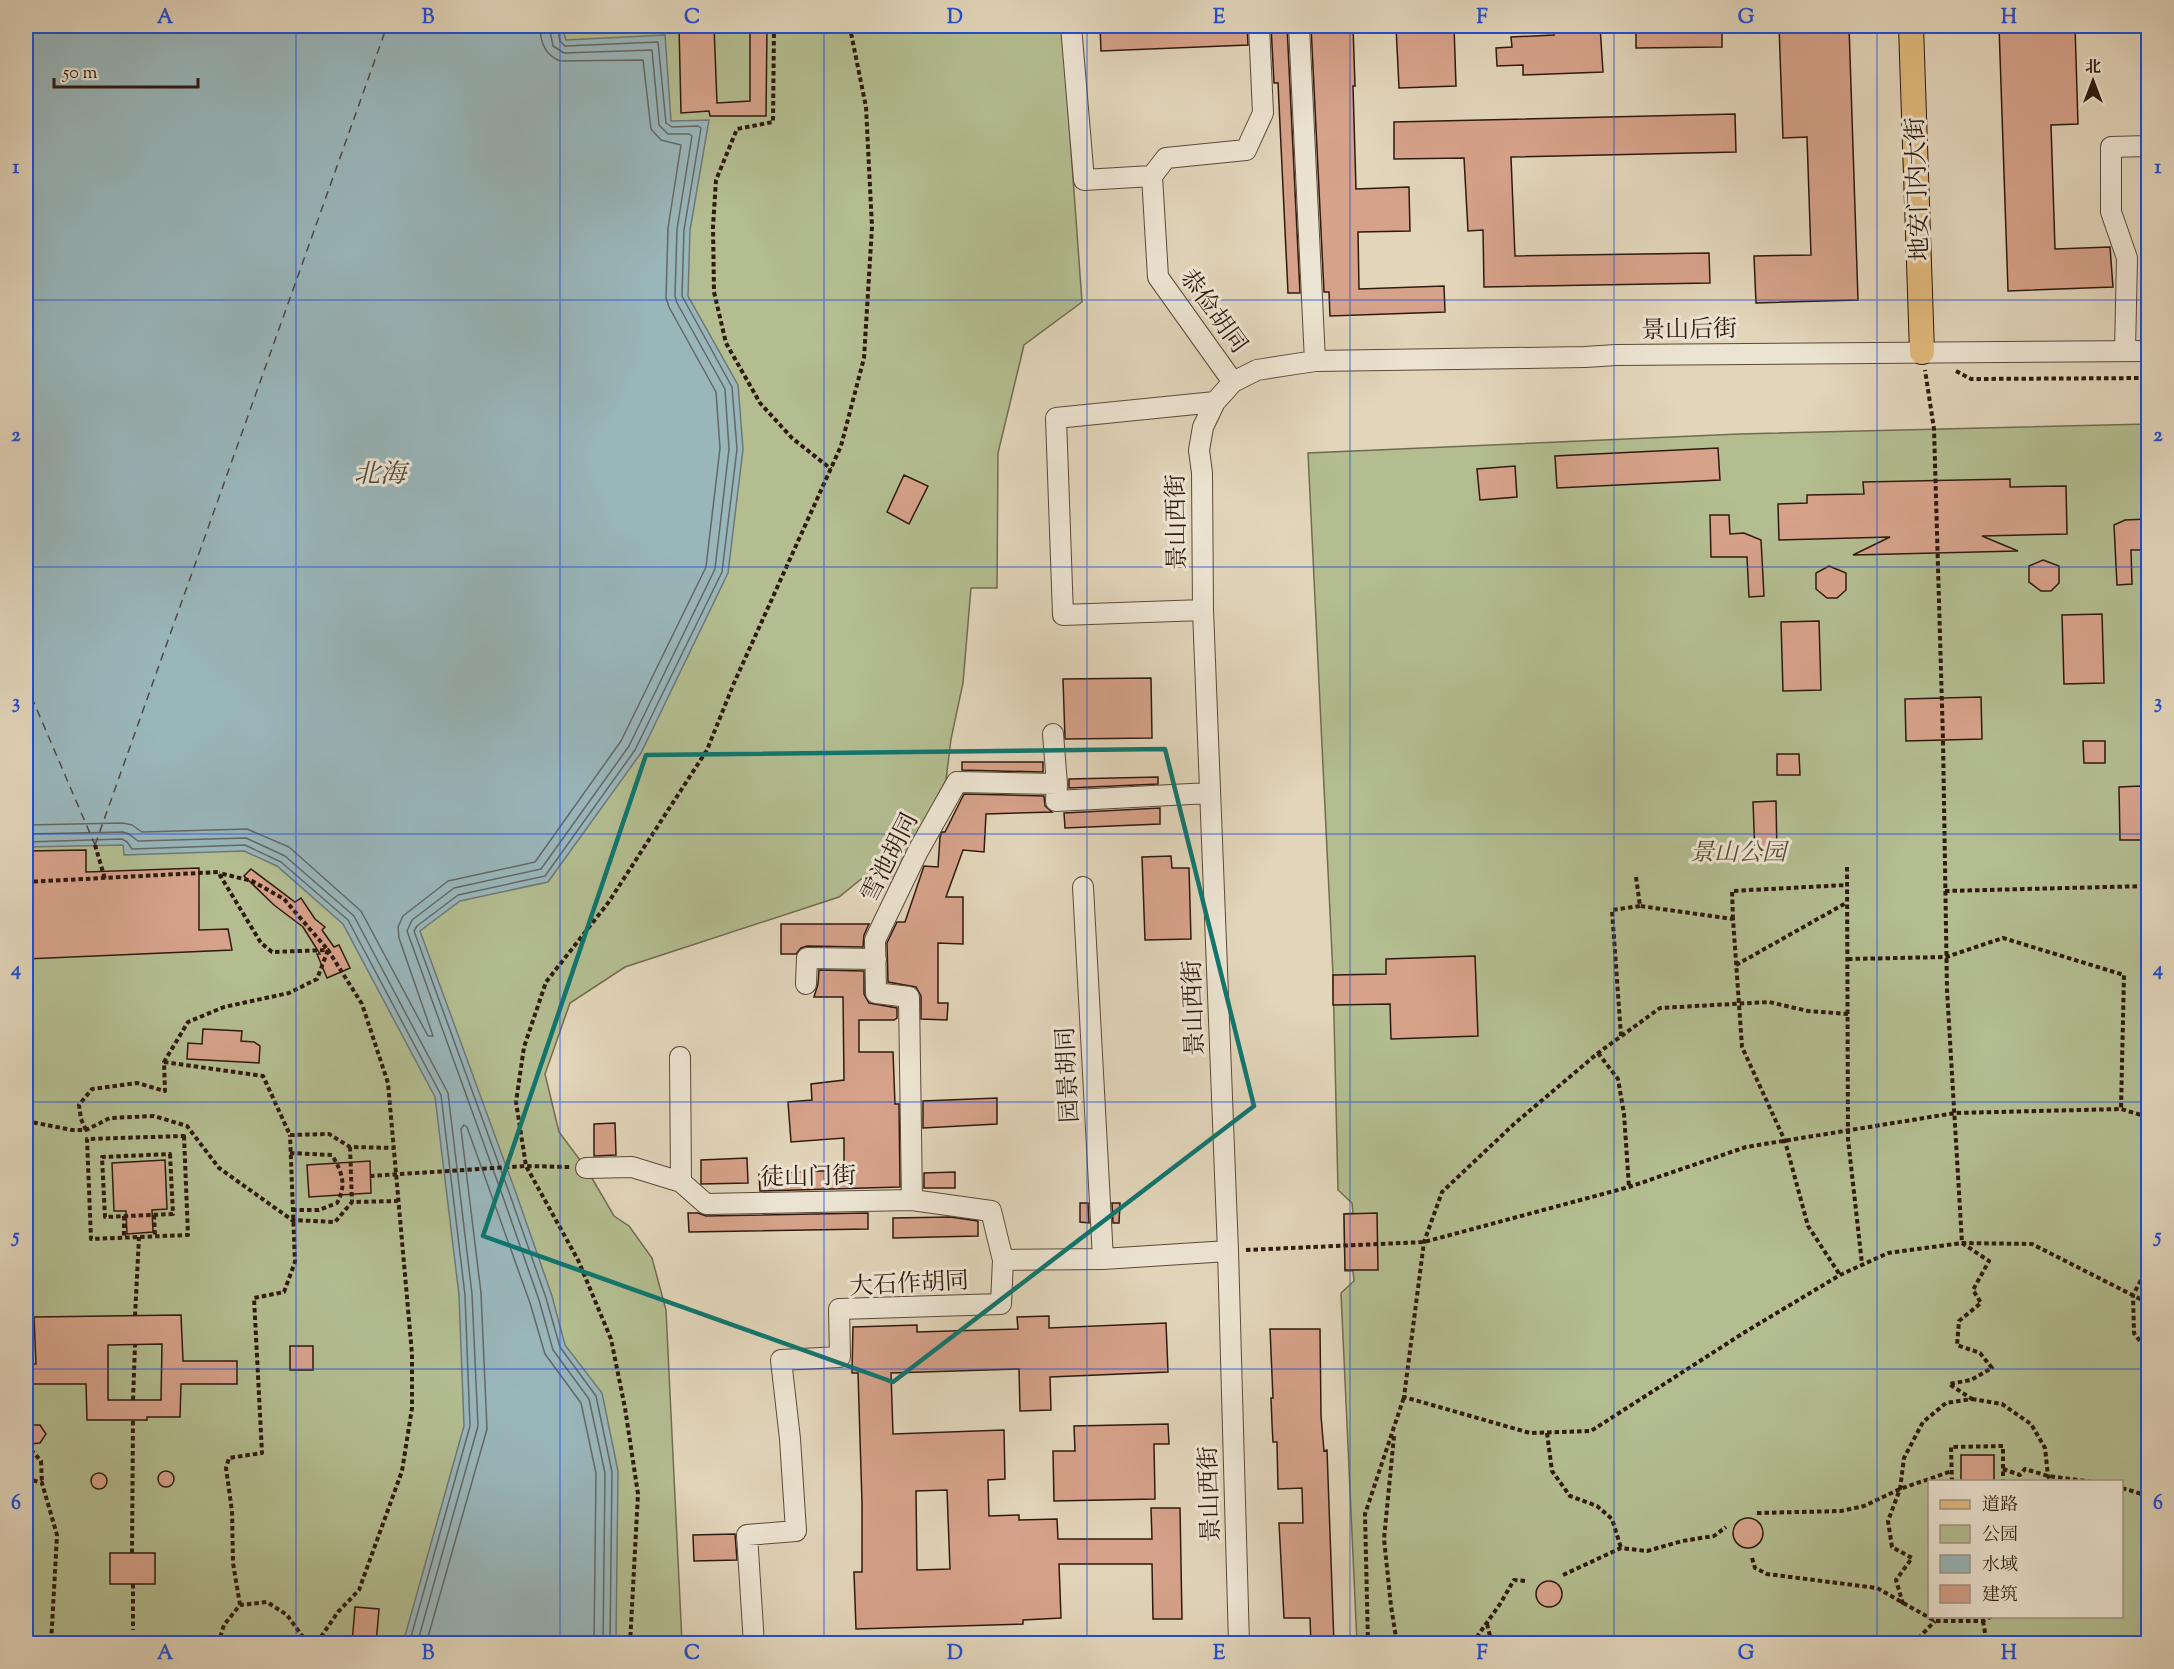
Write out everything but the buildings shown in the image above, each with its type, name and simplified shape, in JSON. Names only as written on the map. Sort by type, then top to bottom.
[{"type":"main road","name":"地安门内大街","points":[[1911,26],[1922,352]]},
{"type":"street","points":[[1071,26],[1084,180],[1152,176],[1166,158],[1246,150],[1263,113],[1258,26]]},
{"type":"street","points":[[1299,26],[1315,361]]},
{"type":"street","points":[[2125,351],[2127,258],[2111,212],[2111,147],[2148,146]]},
{"type":"street","name":"恭俭胡同","points":[[1152,176],[1158,277],[1233,382]]},
{"type":"street","name":"景山后街","points":[[1233,382],[1257,370],[1315,361],[2148,351]]},
{"type":"street","name":"景山西街","points":[[1233,382],[1215,402],[1203,427],[1199,450],[1202,473],[1203,610],[1228,1251],[1239,1644]]},
{"type":"street","points":[[1203,610],[1063,615],[1056,418],[1215,402]]},
{"type":"street","points":[[1053,734],[1058,784],[1056,801],[1210,793]]},
{"type":"street","name":"雪池胡同","points":[[912,1200],[909,997],[876,993],[875,940],[918,851],[957,782],[1058,784]]},
{"type":"street","name":"园景胡同","points":[[1083,887],[1102,1259]]},
{"type":"street","points":[[807,984],[807,958],[876,959]]},
{"type":"street","points":[[680,1057],[681,1182]]},
{"type":"street","name":"徒山门街","points":[[585,1168],[632,1167],[681,1182],[706,1204],[912,1200],[991,1211],[1003,1260]]},
{"type":"street","name":"大石作胡同","points":[[754,1644],[747,1535],[796,1531],[781,1360],[840,1358],[839,1309],[1001,1304],[1003,1260],[1102,1259],[1228,1251]]},
{"type":"path","points":[[774,26],[773,122],[737,129],[716,180],[713,227],[714,292],[726,343],[760,403],[792,438],[831,469]]},
{"type":"path","points":[[630,1644],[638,1494],[611,1339],[578,1260],[526,1166],[516,1102],[524,1047],[546,982],[608,903],[707,750],[734,683],[841,446],[864,358],[872,227],[866,107],[847,26]]},
{"type":"path","points":[[1922,352],[1934,429],[1946,957],[1962,1243]]},
{"type":"path","points":[[1951,368],[1971,379],[2148,378]]},
{"type":"path","points":[[95,845],[105,879]]},
{"type":"path","points":[[1847,867],[1848,1131],[1862,1265]]},
{"type":"path","points":[[218,872],[261,943],[272,952],[328,950]]},
{"type":"path","points":[[26,882],[218,872],[252,881],[284,899],[328,950],[362,1004],[388,1083],[412,1354],[412,1408],[402,1471],[359,1590],[338,1612],[316,1644]]},
{"type":"path","points":[[1636,877],[1640,906]]},
{"type":"path","points":[[1840,1275],[1808,1226],[1785,1141],[1742,1047],[1732,891],[1846,885]]},
{"type":"path","points":[[1945,891],[2148,886]]},
{"type":"path","points":[[1735,965],[1846,903]]},
{"type":"path","points":[[1621,1036],[1612,910],[1640,906],[1733,919]]},
{"type":"path","points":[[1848,959],[1946,957],[2003,938],[2124,975],[2121,1109]]},
{"type":"path","points":[[86,1130],[81,1119],[79,1105],[92,1089],[137,1083],[165,1091],[164,1062],[188,1022],[224,1007],[288,993],[316,979],[328,950]]},
{"type":"path","points":[[1368,1644],[1365,1514],[1404,1397],[1424,1242],[1442,1192],[1514,1124],[1598,1053],[1660,1008],[1769,1002],[1808,1011],[1848,1014]]},
{"type":"path","points":[[1598,1053],[1617,1079],[1624,1114],[1629,1187]]},
{"type":"path","points":[[164,1062],[263,1076],[290,1135],[295,1262],[284,1292],[254,1298],[262,1453],[229,1458],[226,1468],[232,1511],[233,1563],[240,1605]]},
{"type":"path","points":[[1228,1251],[1424,1242],[1629,1187],[1746,1147],[1955,1113],[2121,1109],[2148,1118]]},
{"type":"path","points":[[26,1121],[72,1130],[86,1130],[110,1118],[154,1116],[187,1126],[219,1168],[292,1220],[334,1222],[352,1202],[350,1148]]},
{"type":"path","points":[[290,1135],[329,1134],[350,1148],[394,1148]]},
{"type":"path","points":[[184,1136],[188,1235],[155,1236],[91,1239],[87,1139],[184,1136]]},
{"type":"path","points":[[291,1153],[332,1155],[342,1172],[343,1192],[337,1203],[319,1210],[292,1210]]},
{"type":"path","points":[[170,1154],[173,1214],[154,1215],[105,1217],[102,1157],[170,1154]]},
{"type":"path","points":[[370,1176],[526,1166],[585,1168]]},
{"type":"path","points":[[352,1202],[398,1202]]},
{"type":"path","points":[[154,1215],[155,1236]]},
{"type":"path","points":[[124,1216],[124,1237]]},
{"type":"path","points":[[135,1316],[139,1237]]},
{"type":"path","points":[[1962,1243],[1989,1261],[1973,1290],[1981,1304],[1959,1321],[1957,1345],[1980,1353],[1992,1368],[1971,1380],[1949,1384],[1972,1399]]},
{"type":"path","points":[[1404,1397],[1530,1433],[1591,1431],[1745,1332],[1840,1275],[1888,1253],[1962,1243],[2032,1244],[2148,1303]]},
{"type":"path","points":[[2148,1267],[2133,1295],[2134,1334],[2148,1352]]},
{"type":"path","points":[[133,1400],[135,1345]]},
{"type":"path","points":[[1903,1604],[1896,1580],[1912,1558],[1892,1547],[1888,1521],[1900,1489],[1904,1458],[1923,1422],[1946,1403],[1972,1399],[2002,1404],[2031,1424],[2045,1448],[2050,1480]]},
{"type":"path","points":[[132,1553],[133,1420]]},
{"type":"path","points":[[1394,1428],[1384,1539],[1397,1644]]},
{"type":"path","points":[[1547,1432],[1552,1471],[1570,1496],[1597,1506],[1612,1519],[1621,1548]]},
{"type":"path","points":[[26,1444],[41,1461],[42,1483],[57,1535],[51,1644]]},
{"type":"path","points":[[1952,1480],[1952,1447],[2003,1446],[2003,1480]]},
{"type":"path","points":[[2003,1469],[2020,1475],[2025,1469],[2048,1476],[2078,1480]]},
{"type":"path","points":[[1757,1513],[1841,1510],[1864,1506],[1900,1489],[1952,1471]]},
{"type":"path","points":[[26,1479],[42,1483]]},
{"type":"path","points":[[2123,1489],[2148,1496]]},
{"type":"path","points":[[1563,1575],[1621,1548],[1647,1551],[1682,1541],[1714,1536],[1726,1527]]},
{"type":"path","points":[[1752,1558],[1755,1568],[1767,1574],[1877,1588],[1935,1622],[1983,1621],[1990,1618]]},
{"type":"path","points":[[1474,1644],[1514,1580],[1526,1581]]},
{"type":"path","points":[[132,1584],[134,1630]]},
{"type":"path","points":[[218,1644],[224,1625],[240,1605],[267,1602],[286,1615],[309,1644]]},
{"type":"path","points":[[1983,1621],[1987,1644]]},
{"type":"path","points":[[1913,1644],[1935,1622]]},
{"type":"path","points":[[1487,1623],[1492,1644]]},
{"type":"highlighted area","points":[[1165,749],[1254,1106],[893,1382],[483,1236],[646,755]]},
{"type":"green space","points":[[26,26],[1062,26],[1082,302],[1024,345],[998,453],[997,588],[971,588],[963,683],[951,739],[946,780],[892,883],[876,867],[839,897],[625,967],[570,1003],[545,1074],[559,1132],[586,1168],[614,1216],[629,1226],[652,1258],[666,1310],[682,1643],[26,1644]]},
{"type":"green space","name":"景山公园","points":[[2148,424],[2148,1643],[1357,1643],[1341,1293],[1354,1281],[1353,1271],[1345,1271],[1344,1214],[1353,1213],[1352,1203],[1338,1190],[1333,975],[1308,453],[1739,434]]},
{"type":"water","name":"北海","points":[[26,26],[603,26],[562,27],[566,40],[665,35],[671,121],[709,120],[690,230],[688,296],[738,385],[743,449],[728,573],[641,753],[548,882],[460,901],[420,931],[516,1193],[552,1296],[565,1345],[602,1393],[618,1471],[616,1643],[403,1643],[464,1426],[459,1295],[435,1097],[343,924],[277,866],[244,851],[124,855],[123,845],[26,847]]},
{"type":"ferry route","points":[[95,845],[387,26]]},
{"type":"ferry route","points":[[26,684],[95,845]]}]
